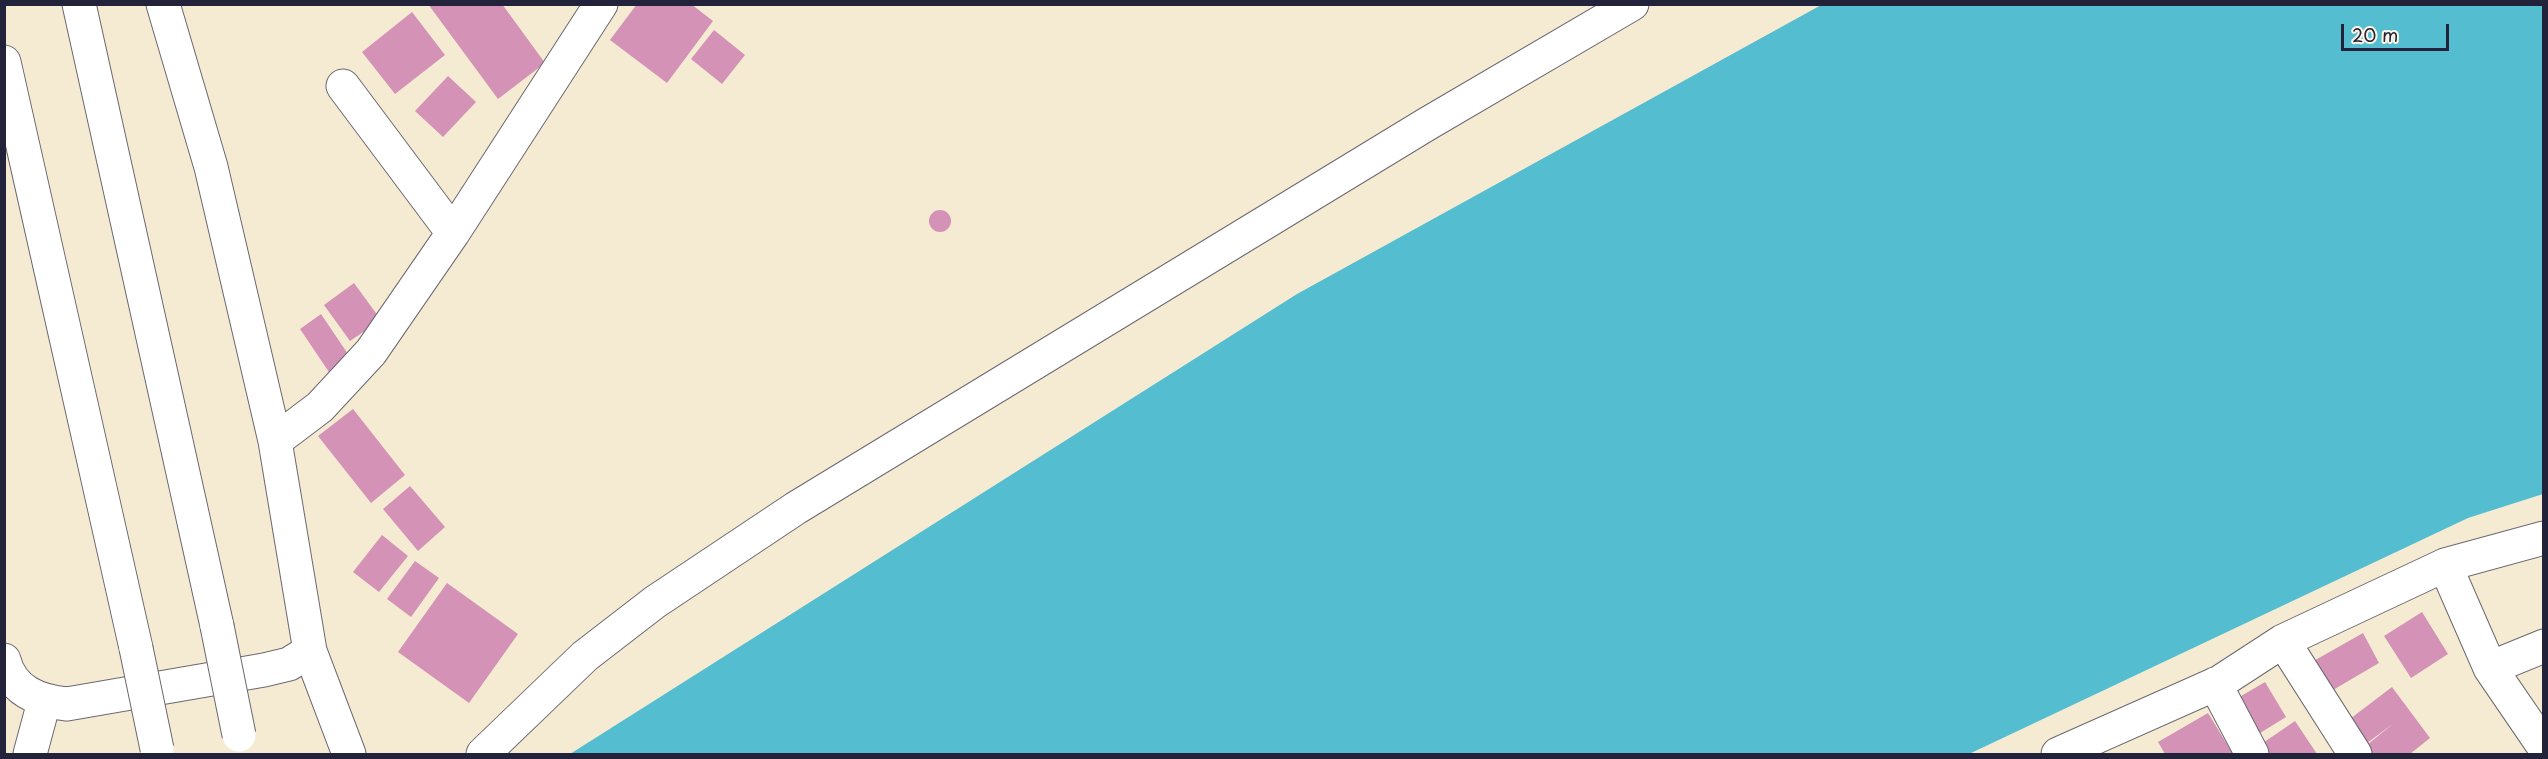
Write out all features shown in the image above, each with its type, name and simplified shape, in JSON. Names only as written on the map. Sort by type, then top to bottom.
[{"type":"main road","points":[[79,4],[217,626],[241,745]]},
{"type":"main road","points":[[163,4],[211,167],[275,441],[310,651],[349,754]]},
{"type":"main road","points":[[275,441],[320,407],[371,352],[453,233],[601,4]]},
{"type":"main road","points":[[483,754],[585,656],[655,602],[786,514],[1427,124],[1632,4]]},
{"type":"main road","points":[[4,62],[136,648],[157,752]]},
{"type":"main road","points":[[343,86],[453,233]]},
{"type":"main road","points":[[2061,754],[2215,684],[2283,641],[2445,565],[2544,538]]},
{"type":"main road","points":[[2445,565],[2490,668],[2544,747]]},
{"type":"main road","points":[[2283,641],[2355,754]]},
{"type":"main road","points":[[2490,668],[2544,646]]},
{"type":"main road","points":[[4,660],[20,688],[44,702],[67,704],[289,664],[310,651]]},
{"type":"main road","points":[[2215,684],[2252,754]]},
{"type":"main road","points":[[30,754],[44,702]]},
{"type":"water","points":[[1823,4],[2543,5],[2543,494],[2468,518],[1969,754],[570,754],[1297,294]]},
{"type":"building","points":[[428,4],[502,4],[545,63],[498,99]]},
{"type":"building","points":[[637,4],[691,4],[713,21],[667,83],[610,40]]},
{"type":"building","points":[[412,12],[445,55],[395,94],[362,52]]},
{"type":"building","points":[[714,30],[745,55],[722,84],[691,59]]},
{"type":"building","points":[[448,76],[476,102],[443,137],[415,111]]},
{"type":"building","points":[[940,210],[948,213],[951,221],[948,229],[940,232],[932,229],[929,221],[932,213]]},
{"type":"building","points":[[354,283],[381,320],[350,341],[324,305]]},
{"type":"building","points":[[321,314],[350,357],[329,372],[300,329]]},
{"type":"building","points":[[353,409],[405,475],[371,503],[318,436]]},
{"type":"building","points":[[410,486],[445,527],[418,551],[383,509]]},
{"type":"building","points":[[382,535],[408,556],[379,592],[353,572]]},
{"type":"building","points":[[415,561],[439,578],[411,617],[387,599]]},
{"type":"building","points":[[447,583],[518,634],[469,703],[398,652]]},
{"type":"building","points":[[2422,612],[2448,654],[2411,678],[2384,636]]},
{"type":"building","points":[[2363,633],[2379,663],[2321,697],[2303,667]]},
{"type":"building","points":[[2265,682],[2286,717],[2252,738],[2231,702]]},
{"type":"building","points":[[2392,687],[2430,738],[2410,754],[2366,754],[2362,749],[2394,723],[2359,749],[2342,725]]},
{"type":"building","points":[[2208,713],[2233,754],[2165,754],[2158,742]]},
{"type":"building","points":[[2295,721],[2317,754],[2262,754],[2257,747]]}]
